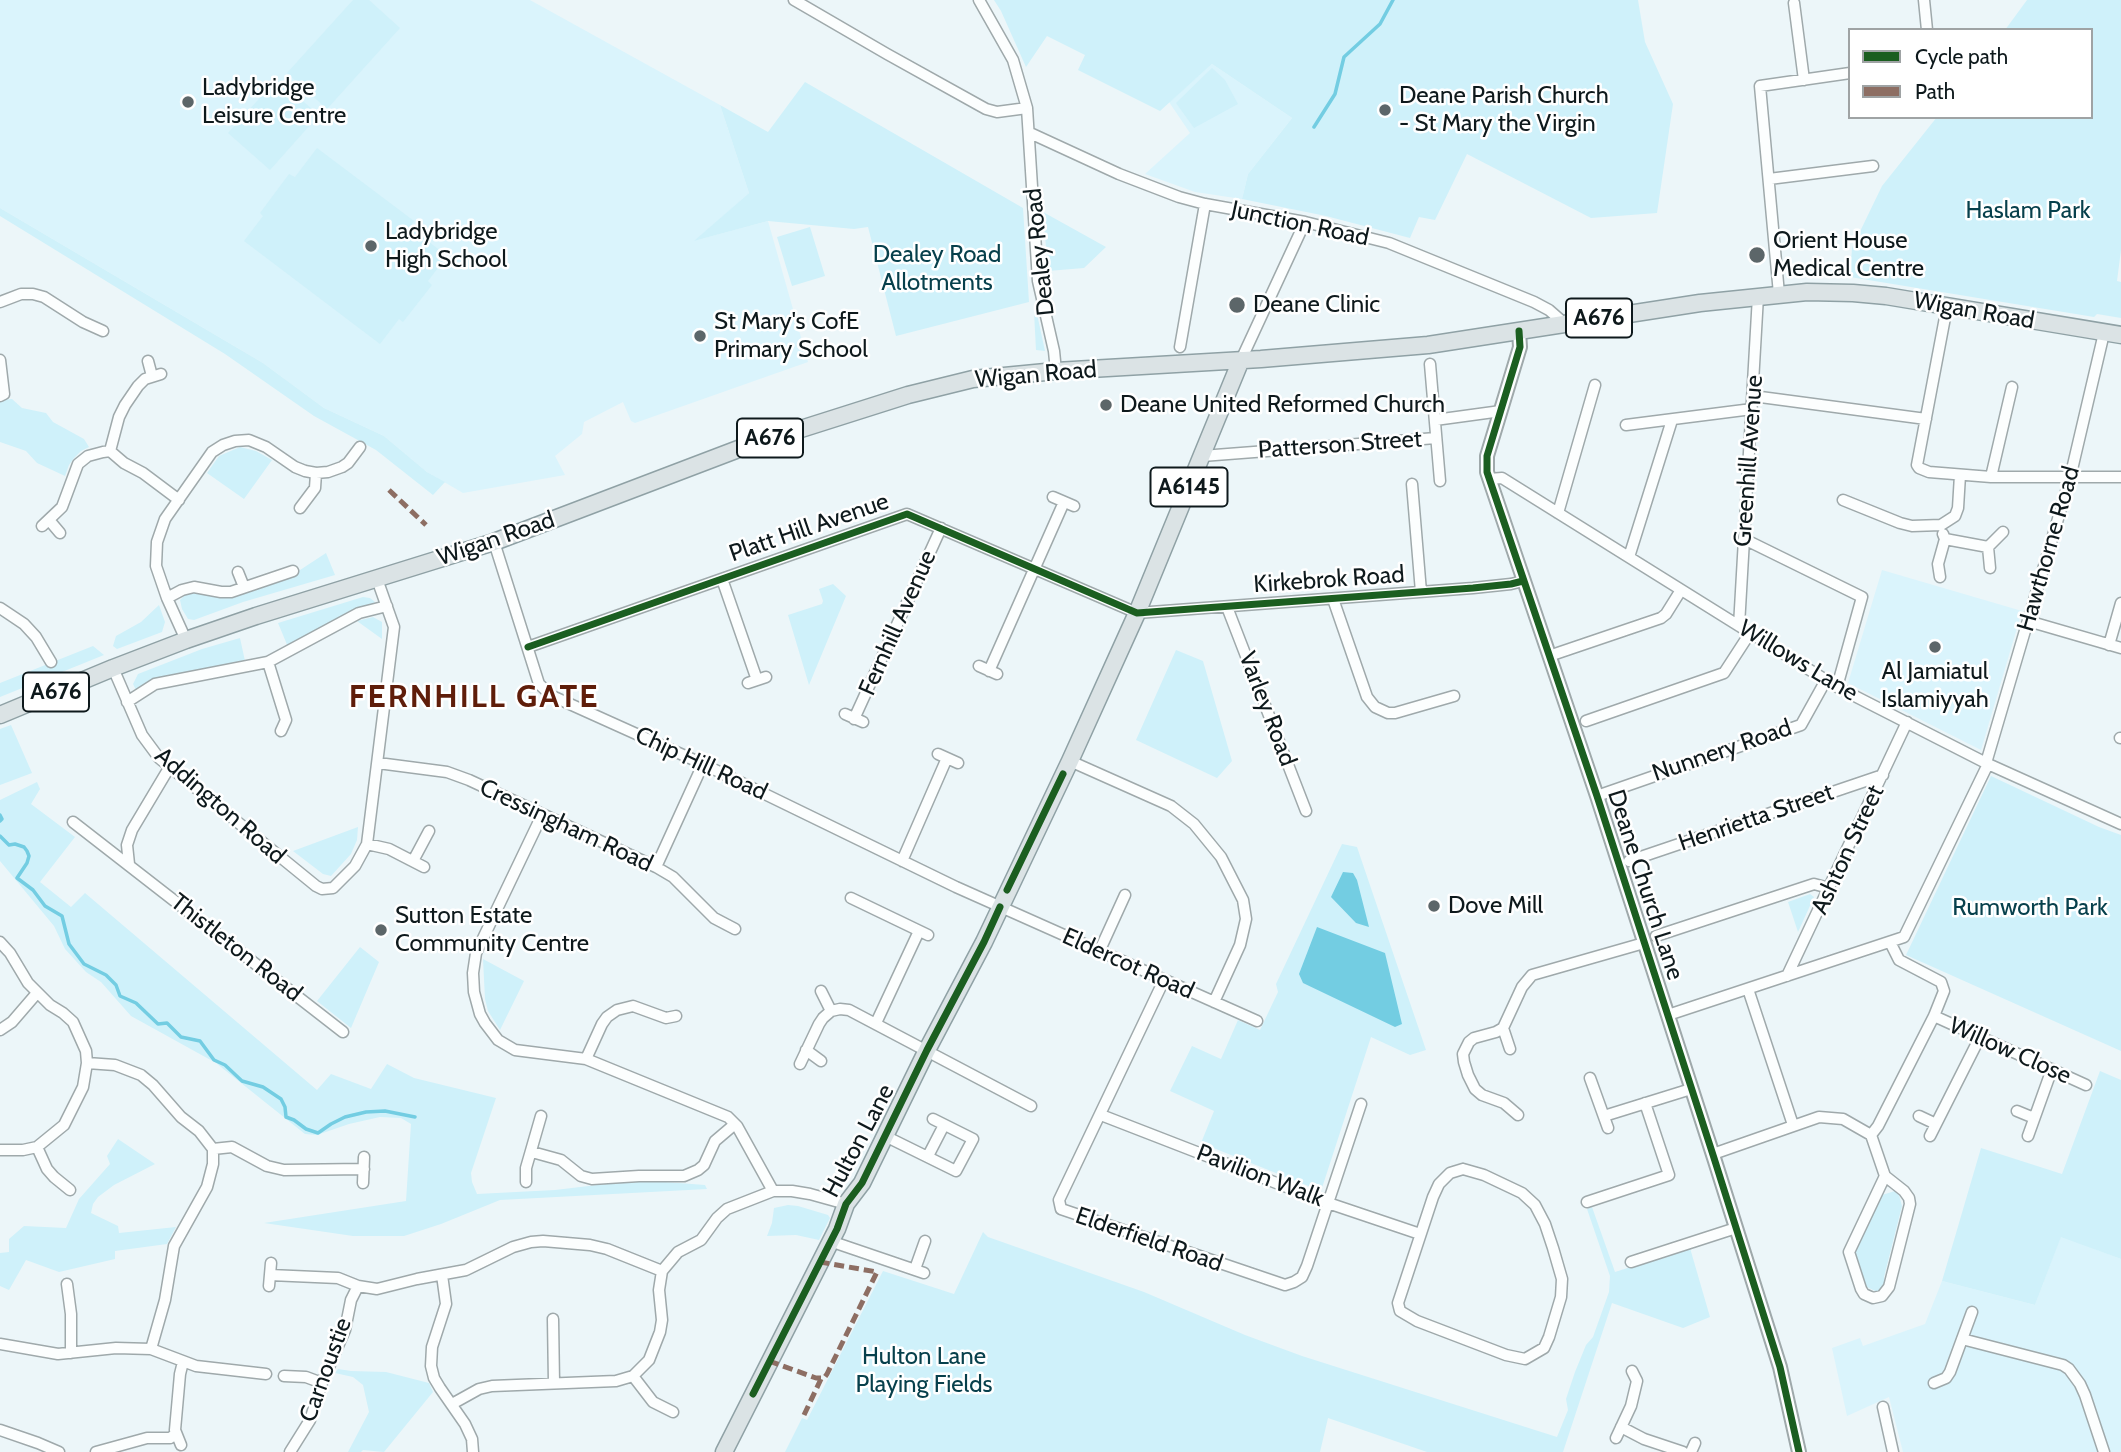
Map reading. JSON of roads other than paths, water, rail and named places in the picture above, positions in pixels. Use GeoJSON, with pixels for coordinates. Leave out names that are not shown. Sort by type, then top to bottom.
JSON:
{"type":"FeatureCollection","features":[{"type":"Feature","properties":{"kind":"main road","name":"Wigan Road"},"geometry":{"type":"LineString","coordinates":[[0,715],[186,640],[494,542],[741,448],[908,395],[973,379],[1428,345],[1779,294],[1853,293],[1886,296],[2113,334]]}},
{"type":"Feature","properties":{"kind":"main road","name":"Hulton Lane"},"geometry":{"type":"LineString","coordinates":[[724,1452],[846,1204],[862,1183],[984,942],[1070,761],[1137,613],[1241,360]]}},
{"type":"Feature","properties":{"kind":"street"},"geometry":{"type":"LineString","coordinates":[[794,0],[986,109],[997,112],[1027,108]]}},
{"type":"Feature","properties":{"kind":"street","name":"Dealey Road"},"geometry":{"type":"LineString","coordinates":[[979,0],[1013,60],[1027,108],[1038,281],[1056,371]]}},
{"type":"Feature","properties":{"kind":"street"},"geometry":{"type":"LineString","coordinates":[[1924,0],[1927,28]]}},
{"type":"Feature","properties":{"kind":"street"},"geometry":{"type":"LineString","coordinates":[[1794,3],[1804,80]]}},
{"type":"Feature","properties":{"kind":"street"},"geometry":{"type":"LineString","coordinates":[[1779,294],[1760,86],[1848,73]]}},
{"type":"Feature","properties":{"kind":"street","name":"Junction Road"},"geometry":{"type":"LineString","coordinates":[[1030,133],[1162,192],[1206,204],[1306,222],[1389,243],[1534,302],[1555,314],[1565,324]]}},
{"type":"Feature","properties":{"kind":"street"},"geometry":{"type":"LineString","coordinates":[[1769,179],[1873,166]]}},
{"type":"Feature","properties":{"kind":"street"},"geometry":{"type":"LineString","coordinates":[[1180,347],[1181,314],[1206,204]]}},
{"type":"Feature","properties":{"kind":"street"},"geometry":{"type":"LineString","coordinates":[[1241,360],[1306,222]]}},
{"type":"Feature","properties":{"kind":"street"},"geometry":{"type":"LineString","coordinates":[[0,302],[21,294],[33,294],[55,303],[87,329],[103,331]]}},
{"type":"Feature","properties":{"kind":"street","name":"Greenhill Avenue"},"geometry":{"type":"LineString","coordinates":[[1739,626],[1758,296]]}},
{"type":"Feature","properties":{"kind":"street"},"geometry":{"type":"LineString","coordinates":[[1947,307],[1917,465],[1924,471],[1991,477],[2121,477]]}},
{"type":"Feature","properties":{"kind":"street","name":"Deane Church Lane"},"geometry":{"type":"LineString","coordinates":[[1519,331],[1520,347],[1487,456],[1486,468],[1597,796],[1650,940],[1668,1016],[1780,1367],[1799,1452]]}},
{"type":"Feature","properties":{"kind":"street","name":"Hawthorne Road"},"geometry":{"type":"LineString","coordinates":[[1668,1016],[1904,937],[1987,763],[2113,334]]}},
{"type":"Feature","properties":{"kind":"street"},"geometry":{"type":"LineString","coordinates":[[0,360],[4,394],[0,396]]}},
{"type":"Feature","properties":{"kind":"street"},"geometry":{"type":"LineString","coordinates":[[110,451],[125,405],[138,386],[157,375],[148,361]]}},
{"type":"Feature","properties":{"kind":"street"},"geometry":{"type":"LineString","coordinates":[[1430,364],[1440,481]]}},
{"type":"Feature","properties":{"kind":"street"},"geometry":{"type":"LineString","coordinates":[[1558,513],[1595,385]]}},
{"type":"Feature","properties":{"kind":"street"},"geometry":{"type":"LineString","coordinates":[[1991,477],[2012,387]]}},
{"type":"Feature","properties":{"kind":"street"},"geometry":{"type":"LineString","coordinates":[[1753,396],[1926,419]]}},
{"type":"Feature","properties":{"kind":"street"},"geometry":{"type":"LineString","coordinates":[[1626,425],[1752,410]]}},
{"type":"Feature","properties":{"kind":"street"},"geometry":{"type":"LineString","coordinates":[[1435,420],[1501,411]]}},
{"type":"Feature","properties":{"kind":"street"},"geometry":{"type":"LineString","coordinates":[[1629,557],[1671,420]]}},
{"type":"Feature","properties":{"kind":"street","name":"Patterson Street"},"geometry":{"type":"LineString","coordinates":[[1202,456],[1436,438]]}},
{"type":"Feature","properties":{"kind":"street"},"geometry":{"type":"LineString","coordinates":[[186,640],[167,598],[155,555],[160,529],[165,519],[212,452],[235,440],[249,440],[295,467],[316,473],[351,466],[360,447]]}},
{"type":"Feature","properties":{"kind":"street"},"geometry":{"type":"LineString","coordinates":[[110,451],[124,464],[143,473],[178,500]]}},
{"type":"Feature","properties":{"kind":"street"},"geometry":{"type":"LineString","coordinates":[[61,533],[46,523],[58,513],[65,502],[78,464],[88,456],[110,451]]}},
{"type":"Feature","properties":{"kind":"street"},"geometry":{"type":"LineString","coordinates":[[300,509],[315,498],[316,473]]}},
{"type":"Feature","properties":{"kind":"street"},"geometry":{"type":"LineString","coordinates":[[1843,500],[1854,510],[1912,526],[1941,525],[1955,516],[1958,509],[1960,475]]}},
{"type":"Feature","properties":{"kind":"street","name":"Willows Lane"},"geometry":{"type":"LineString","coordinates":[[1489,479],[1502,478],[1837,687],[1987,763],[2121,824]]}},
{"type":"Feature","properties":{"kind":"street"},"geometry":{"type":"LineString","coordinates":[[1412,484],[1421,592]]}},
{"type":"Feature","properties":{"kind":"street"},"geometry":{"type":"LineString","coordinates":[[988,670],[1033,569],[1069,504],[1054,497]]}},
{"type":"Feature","properties":{"kind":"street","name":"Platt Hill Avenue"},"geometry":{"type":"LineString","coordinates":[[527,647],[902,515],[913,515],[1137,613]]}},
{"type":"Feature","properties":{"kind":"street"},"geometry":{"type":"LineString","coordinates":[[1940,577],[1938,564],[1945,539],[1941,525]]}},
{"type":"Feature","properties":{"kind":"street","name":"Fernhill Avenue"},"geometry":{"type":"LineString","coordinates":[[854,718],[941,528]]}},
{"type":"Feature","properties":{"kind":"street"},"geometry":{"type":"LineString","coordinates":[[1988,547],[2003,532]]}},
{"type":"Feature","properties":{"kind":"street"},"geometry":{"type":"LineString","coordinates":[[1744,539],[1862,597],[1837,687]]}},
{"type":"Feature","properties":{"kind":"street"},"geometry":{"type":"LineString","coordinates":[[1945,539],[1988,547]]}},
{"type":"Feature","properties":{"kind":"street","name":"Chip Hill Road"},"geometry":{"type":"LineString","coordinates":[[494,542],[540,684],[552,696],[704,764],[1000,906]]}},
{"type":"Feature","properties":{"kind":"street"},"geometry":{"type":"LineString","coordinates":[[1988,547],[1990,568]]}},
{"type":"Feature","properties":{"kind":"street"},"geometry":{"type":"LineString","coordinates":[[167,598],[194,587],[226,593],[293,570]]}},
{"type":"Feature","properties":{"kind":"street"},"geometry":{"type":"LineString","coordinates":[[238,572],[244,587]]}},
{"type":"Feature","properties":{"kind":"street"},"geometry":{"type":"LineString","coordinates":[[377,579],[394,627],[367,844],[384,847],[424,867]]}},
{"type":"Feature","properties":{"kind":"street"},"geometry":{"type":"LineString","coordinates":[[722,579],[757,680]]}},
{"type":"Feature","properties":{"kind":"street","name":"Kirkebrok Road"},"geometry":{"type":"LineString","coordinates":[[1137,613],[1421,592],[1524,581]]}},
{"type":"Feature","properties":{"kind":"street"},"geometry":{"type":"LineString","coordinates":[[1549,656],[1661,618],[1681,590]]}},
{"type":"Feature","properties":{"kind":"street"},"geometry":{"type":"LineString","coordinates":[[1334,599],[1367,697],[1375,707],[1395,713],[1454,696]]}},
{"type":"Feature","properties":{"kind":"street"},"geometry":{"type":"LineString","coordinates":[[2109,645],[2121,603]]}},
{"type":"Feature","properties":{"kind":"street"},"geometry":{"type":"LineString","coordinates":[[127,702],[155,684],[268,662],[359,613],[387,606]]}},
{"type":"Feature","properties":{"kind":"street","name":"Varley Road"},"geometry":{"type":"LineString","coordinates":[[1227,607],[1306,811]]}},
{"type":"Feature","properties":{"kind":"street"},"geometry":{"type":"LineString","coordinates":[[0,608],[24,624],[36,637],[51,662]]}},
{"type":"Feature","properties":{"kind":"street"},"geometry":{"type":"LineString","coordinates":[[2028,621],[2121,648]]}},
{"type":"Feature","properties":{"kind":"street"},"geometry":{"type":"LineString","coordinates":[[1586,721],[1724,673],[1750,633]]}},
{"type":"Feature","properties":{"kind":"street"},"geometry":{"type":"LineString","coordinates":[[268,662],[286,720],[281,731]]}},
{"type":"Feature","properties":{"kind":"street","name":"Addington Road"},"geometry":{"type":"LineString","coordinates":[[113,668],[147,743],[169,768],[316,886],[327,889],[338,885],[355,866],[367,844]]}},
{"type":"Feature","properties":{"kind":"street","name":"Nunnery Road"},"geometry":{"type":"LineString","coordinates":[[1597,796],[1801,725],[1826,680]]}},
{"type":"Feature","properties":{"kind":"street","name":"Ashton Street"},"geometry":{"type":"LineString","coordinates":[[1787,976],[1907,723]]}},
{"type":"Feature","properties":{"kind":"street"},"geometry":{"type":"LineString","coordinates":[[902,861],[942,756],[958,763]]}},
{"type":"Feature","properties":{"kind":"street"},"geometry":{"type":"LineString","coordinates":[[1070,761],[1184,814],[1203,833],[1224,863],[1243,900],[1246,919],[1240,945],[1214,1002]]}},
{"type":"Feature","properties":{"kind":"street","name":"Cressingham Road"},"geometry":{"type":"LineString","coordinates":[[378,764],[459,776],[656,867],[673,877],[714,918],[735,929]]}},
{"type":"Feature","properties":{"kind":"street"},"geometry":{"type":"LineString","coordinates":[[656,867],[704,764]]}},
{"type":"Feature","properties":{"kind":"street"},"geometry":{"type":"LineString","coordinates":[[129,864],[127,845],[132,830],[169,768]]}},
{"type":"Feature","properties":{"kind":"street","name":"Henrietta Street"},"geometry":{"type":"LineString","coordinates":[[1629,861],[1883,775]]}},
{"type":"Feature","properties":{"kind":"street"},"geometry":{"type":"LineString","coordinates":[[542,815],[476,953],[474,992],[485,1023],[498,1040],[508,1047],[523,1052],[586,1059],[722,1114],[735,1124],[773,1191]]}},
{"type":"Feature","properties":{"kind":"street","name":"Thistleton Road"},"geometry":{"type":"LineString","coordinates":[[73,822],[343,1032]]}},
{"type":"Feature","properties":{"kind":"street"},"geometry":{"type":"LineString","coordinates":[[413,862],[429,831]]}},
{"type":"Feature","properties":{"kind":"street"},"geometry":{"type":"LineString","coordinates":[[1518,1115],[1504,1103],[1481,1099],[1468,1075],[1463,1054],[1465,1047],[1474,1038],[1503,1028],[1522,987],[1532,975],[1598,957],[1815,884],[1829,888]]}},
{"type":"Feature","properties":{"kind":"street"},"geometry":{"type":"LineString","coordinates":[[1099,952],[1125,895]]}},
{"type":"Feature","properties":{"kind":"street"},"geometry":{"type":"LineString","coordinates":[[851,898],[924,933],[876,1023]]}},
{"type":"Feature","properties":{"kind":"street","name":"Eldercot Road"},"geometry":{"type":"LineString","coordinates":[[1000,906],[1257,1021]]}},
{"type":"Feature","properties":{"kind":"street"},"geometry":{"type":"LineString","coordinates":[[0,942],[37,993],[73,1022],[86,1051],[87,1063],[83,1087],[64,1125],[37,1147],[0,1150]]}},
{"type":"Feature","properties":{"kind":"street"},"geometry":{"type":"LineString","coordinates":[[1871,1135],[1934,1016],[1944,991],[1941,982],[1899,960],[1890,942]]}},
{"type":"Feature","properties":{"kind":"street","name":"Elderfield Road"},"geometry":{"type":"LineString","coordinates":[[1164,981],[1059,1200],[1061,1209],[1285,1285],[1294,1282],[1302,1277],[1361,1104]]}},
{"type":"Feature","properties":{"kind":"street"},"geometry":{"type":"LineString","coordinates":[[1748,989],[1793,1125]]}},
{"type":"Feature","properties":{"kind":"street"},"geometry":{"type":"LineString","coordinates":[[821,991],[831,1011]]}},
{"type":"Feature","properties":{"kind":"street"},"geometry":{"type":"LineString","coordinates":[[0,1030],[12,1022],[37,993]]}},
{"type":"Feature","properties":{"kind":"street"},"geometry":{"type":"LineString","coordinates":[[586,1059],[602,1024],[617,1010],[633,1006],[666,1018],[676,1016]]}},
{"type":"Feature","properties":{"kind":"street"},"geometry":{"type":"LineString","coordinates":[[800,1064],[819,1024],[831,1011],[849,1010],[1031,1106]]}},
{"type":"Feature","properties":{"kind":"street","name":"Willow Close"},"geometry":{"type":"LineString","coordinates":[[1934,1016],[2087,1085]]}},
{"type":"Feature","properties":{"kind":"street"},"geometry":{"type":"LineString","coordinates":[[1503,1028],[1510,1049]]}},
{"type":"Feature","properties":{"kind":"street"},"geometry":{"type":"LineString","coordinates":[[1930,1136],[1980,1037]]}},
{"type":"Feature","properties":{"kind":"street"},"geometry":{"type":"LineString","coordinates":[[806,1050],[821,1061]]}},
{"type":"Feature","properties":{"kind":"street"},"geometry":{"type":"LineString","coordinates":[[87,1063],[115,1065],[141,1075],[181,1117],[199,1130],[213,1149],[213,1164],[206,1187],[174,1246],[165,1300],[151,1349]]}},
{"type":"Feature","properties":{"kind":"street"},"geometry":{"type":"LineString","coordinates":[[2028,1136],[2052,1069]]}},
{"type":"Feature","properties":{"kind":"street"},"geometry":{"type":"LineString","coordinates":[[1590,1078],[1608,1128]]}},
{"type":"Feature","properties":{"kind":"street"},"geometry":{"type":"LineString","coordinates":[[1604,1116],[1691,1089]]}},
{"type":"Feature","properties":{"kind":"street"},"geometry":{"type":"LineString","coordinates":[[1587,1202],[1599,1193],[1669,1175],[1646,1103]]}},
{"type":"Feature","properties":{"kind":"street"},"geometry":{"type":"LineString","coordinates":[[2017,1111],[2034,1118]]}},
{"type":"Feature","properties":{"kind":"street","name":"Pavilion Walk"},"geometry":{"type":"LineString","coordinates":[[1101,1115],[1328,1203],[1420,1234]]}},
{"type":"Feature","properties":{"kind":"street"},"geometry":{"type":"LineString","coordinates":[[526,1182],[526,1168],[541,1116]]}},
{"type":"Feature","properties":{"kind":"street"},"geometry":{"type":"LineString","coordinates":[[1919,1116],[1936,1124]]}},
{"type":"Feature","properties":{"kind":"street"},"geometry":{"type":"LineString","coordinates":[[1713,1154],[1812,1118],[1831,1117],[1854,1124],[1871,1135],[1885,1176],[1904,1191],[1910,1204],[1889,1287],[1882,1296],[1873,1298],[1864,1294],[1861,1289],[1849,1252],[1885,1176]]}},
{"type":"Feature","properties":{"kind":"street"},"geometry":{"type":"LineString","coordinates":[[885,1136],[956,1171],[972,1139],[933,1119]]}},
{"type":"Feature","properties":{"kind":"street"},"geometry":{"type":"LineString","coordinates":[[532,1152],[561,1160],[592,1180],[684,1176],[704,1165],[715,1141],[735,1124]]}},
{"type":"Feature","properties":{"kind":"street"},"geometry":{"type":"LineString","coordinates":[[928,1156],[944,1125]]}},
{"type":"Feature","properties":{"kind":"street"},"geometry":{"type":"LineString","coordinates":[[37,1147],[50,1180],[70,1190]]}},
{"type":"Feature","properties":{"kind":"street"},"geometry":{"type":"LineString","coordinates":[[213,1149],[232,1147],[267,1166],[284,1170],[363,1170]]}},
{"type":"Feature","properties":{"kind":"street"},"geometry":{"type":"LineString","coordinates":[[363,1183],[364,1157]]}},
{"type":"Feature","properties":{"kind":"street"},"geometry":{"type":"LineString","coordinates":[[1463,1168],[1522,1193],[1535,1205],[1545,1224],[1562,1279],[1561,1297],[1544,1348],[1525,1359],[1506,1356],[1417,1321],[1400,1311],[1398,1303],[1420,1234],[1439,1184],[1450,1173],[1463,1168]]}},
{"type":"Feature","properties":{"kind":"street"},"geometry":{"type":"LineString","coordinates":[[452,1404],[479,1389],[492,1386],[616,1381],[633,1376],[649,1360],[660,1332],[662,1320],[659,1290],[662,1271],[678,1252],[701,1240],[727,1209],[773,1191],[810,1194],[846,1204]]}},
{"type":"Feature","properties":{"kind":"street"},"geometry":{"type":"LineString","coordinates":[[1631,1262],[1736,1228]]}},
{"type":"Feature","properties":{"kind":"street"},"geometry":{"type":"LineString","coordinates":[[270,1275],[338,1278],[358,1286],[377,1289],[466,1270],[522,1244],[543,1241],[607,1249],[662,1271]]}},
{"type":"Feature","properties":{"kind":"street"},"geometry":{"type":"LineString","coordinates":[[830,1241],[920,1271],[925,1241]]}},
{"type":"Feature","properties":{"kind":"street"},"geometry":{"type":"LineString","coordinates":[[269,1286],[271,1263]]}},
{"type":"Feature","properties":{"kind":"street"},"geometry":{"type":"LineString","coordinates":[[442,1275],[446,1304],[432,1347],[431,1366],[434,1378],[469,1432],[473,1452]]}},
{"type":"Feature","properties":{"kind":"street"},"geometry":{"type":"LineString","coordinates":[[67,1284],[64,1302],[71,1353]]}},
{"type":"Feature","properties":{"kind":"street","name":"Carnoustie"},"geometry":{"type":"LineString","coordinates":[[286,1450],[310,1420],[322,1383],[341,1341],[351,1300],[358,1286]]}},
{"type":"Feature","properties":{"kind":"street"},"geometry":{"type":"LineString","coordinates":[[1934,1383],[1946,1378],[1950,1373],[1972,1312]]}},
{"type":"Feature","properties":{"kind":"street"},"geometry":{"type":"LineString","coordinates":[[553,1319],[548,1336],[554,1383]]}},
{"type":"Feature","properties":{"kind":"street"},"geometry":{"type":"LineString","coordinates":[[1962,1339],[2063,1365],[2080,1384],[2104,1452]]}},
{"type":"Feature","properties":{"kind":"street"},"geometry":{"type":"LineString","coordinates":[[0,1344],[57,1354],[117,1348],[151,1349],[234,1377],[266,1374]]}},
{"type":"Feature","properties":{"kind":"street"},"geometry":{"type":"LineString","coordinates":[[96,1452],[148,1438],[179,1440],[180,1374],[183,1362]]}},
{"type":"Feature","properties":{"kind":"street"},"geometry":{"type":"LineString","coordinates":[[284,1376],[306,1377],[322,1383]]}},
{"type":"Feature","properties":{"kind":"street"},"geometry":{"type":"LineString","coordinates":[[633,1376],[648,1397],[660,1400],[673,1412]]}},
{"type":"Feature","properties":{"kind":"street"},"geometry":{"type":"LineString","coordinates":[[1616,1438],[1639,1377]]}},
{"type":"Feature","properties":{"kind":"street"},"geometry":{"type":"LineString","coordinates":[[1883,1408],[1893,1452]]}},
{"type":"Feature","properties":{"kind":"street"},"geometry":{"type":"LineString","coordinates":[[1621,1427],[1644,1439],[1683,1452]]}},
{"type":"Feature","properties":{"kind":"street"},"geometry":{"type":"LineString","coordinates":[[0,1430],[59,1452]]}},
{"type":"Feature","properties":{"kind":"water"},"geometry":{"type":"Polygon","coordinates":[[[1343,872],[1353,873],[1357,880],[1369,927],[1356,923],[1331,897],[1343,872]]]}},
{"type":"Feature","properties":{"kind":"water"},"geometry":{"type":"Polygon","coordinates":[[[1317,927],[1385,953],[1402,1024],[1395,1027],[1303,983],[1299,974],[1317,927]]]}},
{"type":"Feature","properties":{"kind":"waterway"},"geometry":{"type":"LineString","coordinates":[[1314,127],[1335,94],[1344,57],[1380,24],[1393,0]]}},
{"type":"Feature","properties":{"kind":"waterway"},"geometry":{"type":"LineString","coordinates":[[0,815],[0,821]]}},
{"type":"Feature","properties":{"kind":"waterway"},"geometry":{"type":"LineString","coordinates":[[0,836],[9,845],[15,844],[27,851],[27,863],[17,878],[33,890],[45,906],[62,916],[69,944],[84,964],[106,975],[116,985],[120,996],[136,1003],[158,1024],[167,1023],[181,1037],[200,1041],[214,1060],[225,1065],[242,1081],[263,1087],[281,1099],[286,1117],[318,1133],[345,1117],[366,1112],[385,1111],[415,1117]]}},
{"type":"Feature","properties":{"kind":"place","name":"Ladybridge Leisure Centre"},"geometry":{"type":"Point","coordinates":[188,102]}},
{"type":"Feature","properties":{"kind":"place","name":"Deane Parish Church - St Mary the Virgin"},"geometry":{"type":"Point","coordinates":[1385,110]}},
{"type":"Feature","properties":{"kind":"place","name":"Ladybridge High School"},"geometry":{"type":"Point","coordinates":[371,246]}},
{"type":"Feature","properties":{"kind":"place","name":"Orient House Medical Centre"},"geometry":{"type":"Point","coordinates":[1757,255]}},
{"type":"Feature","properties":{"kind":"place","name":"Deane Clinic"},"geometry":{"type":"Point","coordinates":[1237,305]}},
{"type":"Feature","properties":{"kind":"place","name":"St Mary's CofE Primary School"},"geometry":{"type":"Point","coordinates":[700,336]}},
{"type":"Feature","properties":{"kind":"place","name":"Deane United Reformed Church"},"geometry":{"type":"Point","coordinates":[1106,405]}},
{"type":"Feature","properties":{"kind":"place","name":"Al Jamiatul Islamiyyah"},"geometry":{"type":"Point","coordinates":[1935,647]}},
{"type":"Feature","properties":{"kind":"place","name":"Dove Mill"},"geometry":{"type":"Point","coordinates":[1434,906]}},
{"type":"Feature","properties":{"kind":"place","name":"Sutton Estate Community Centre"},"geometry":{"type":"Point","coordinates":[381,930]}},
{"type":"Feature","properties":{"kind":"district","name":"FERNHILL GATE"},"geometry":{"type":"Point","coordinates":[474,698]}},
{"type":"Feature","properties":{"kind":"park label","name":"Haslam Park"},"geometry":{"type":"Point","coordinates":[2028,211]}},
{"type":"Feature","properties":{"kind":"park label","name":"Dealey Road Allotments"},"geometry":{"type":"Point","coordinates":[937,269]}},
{"type":"Feature","properties":{"kind":"park label","name":"Rumworth Park"},"geometry":{"type":"Point","coordinates":[2030,908]}},
{"type":"Feature","properties":{"kind":"park label","name":"Hulton Lane Playing Fields"},"geometry":{"type":"Point","coordinates":[924,1371]}}]}
